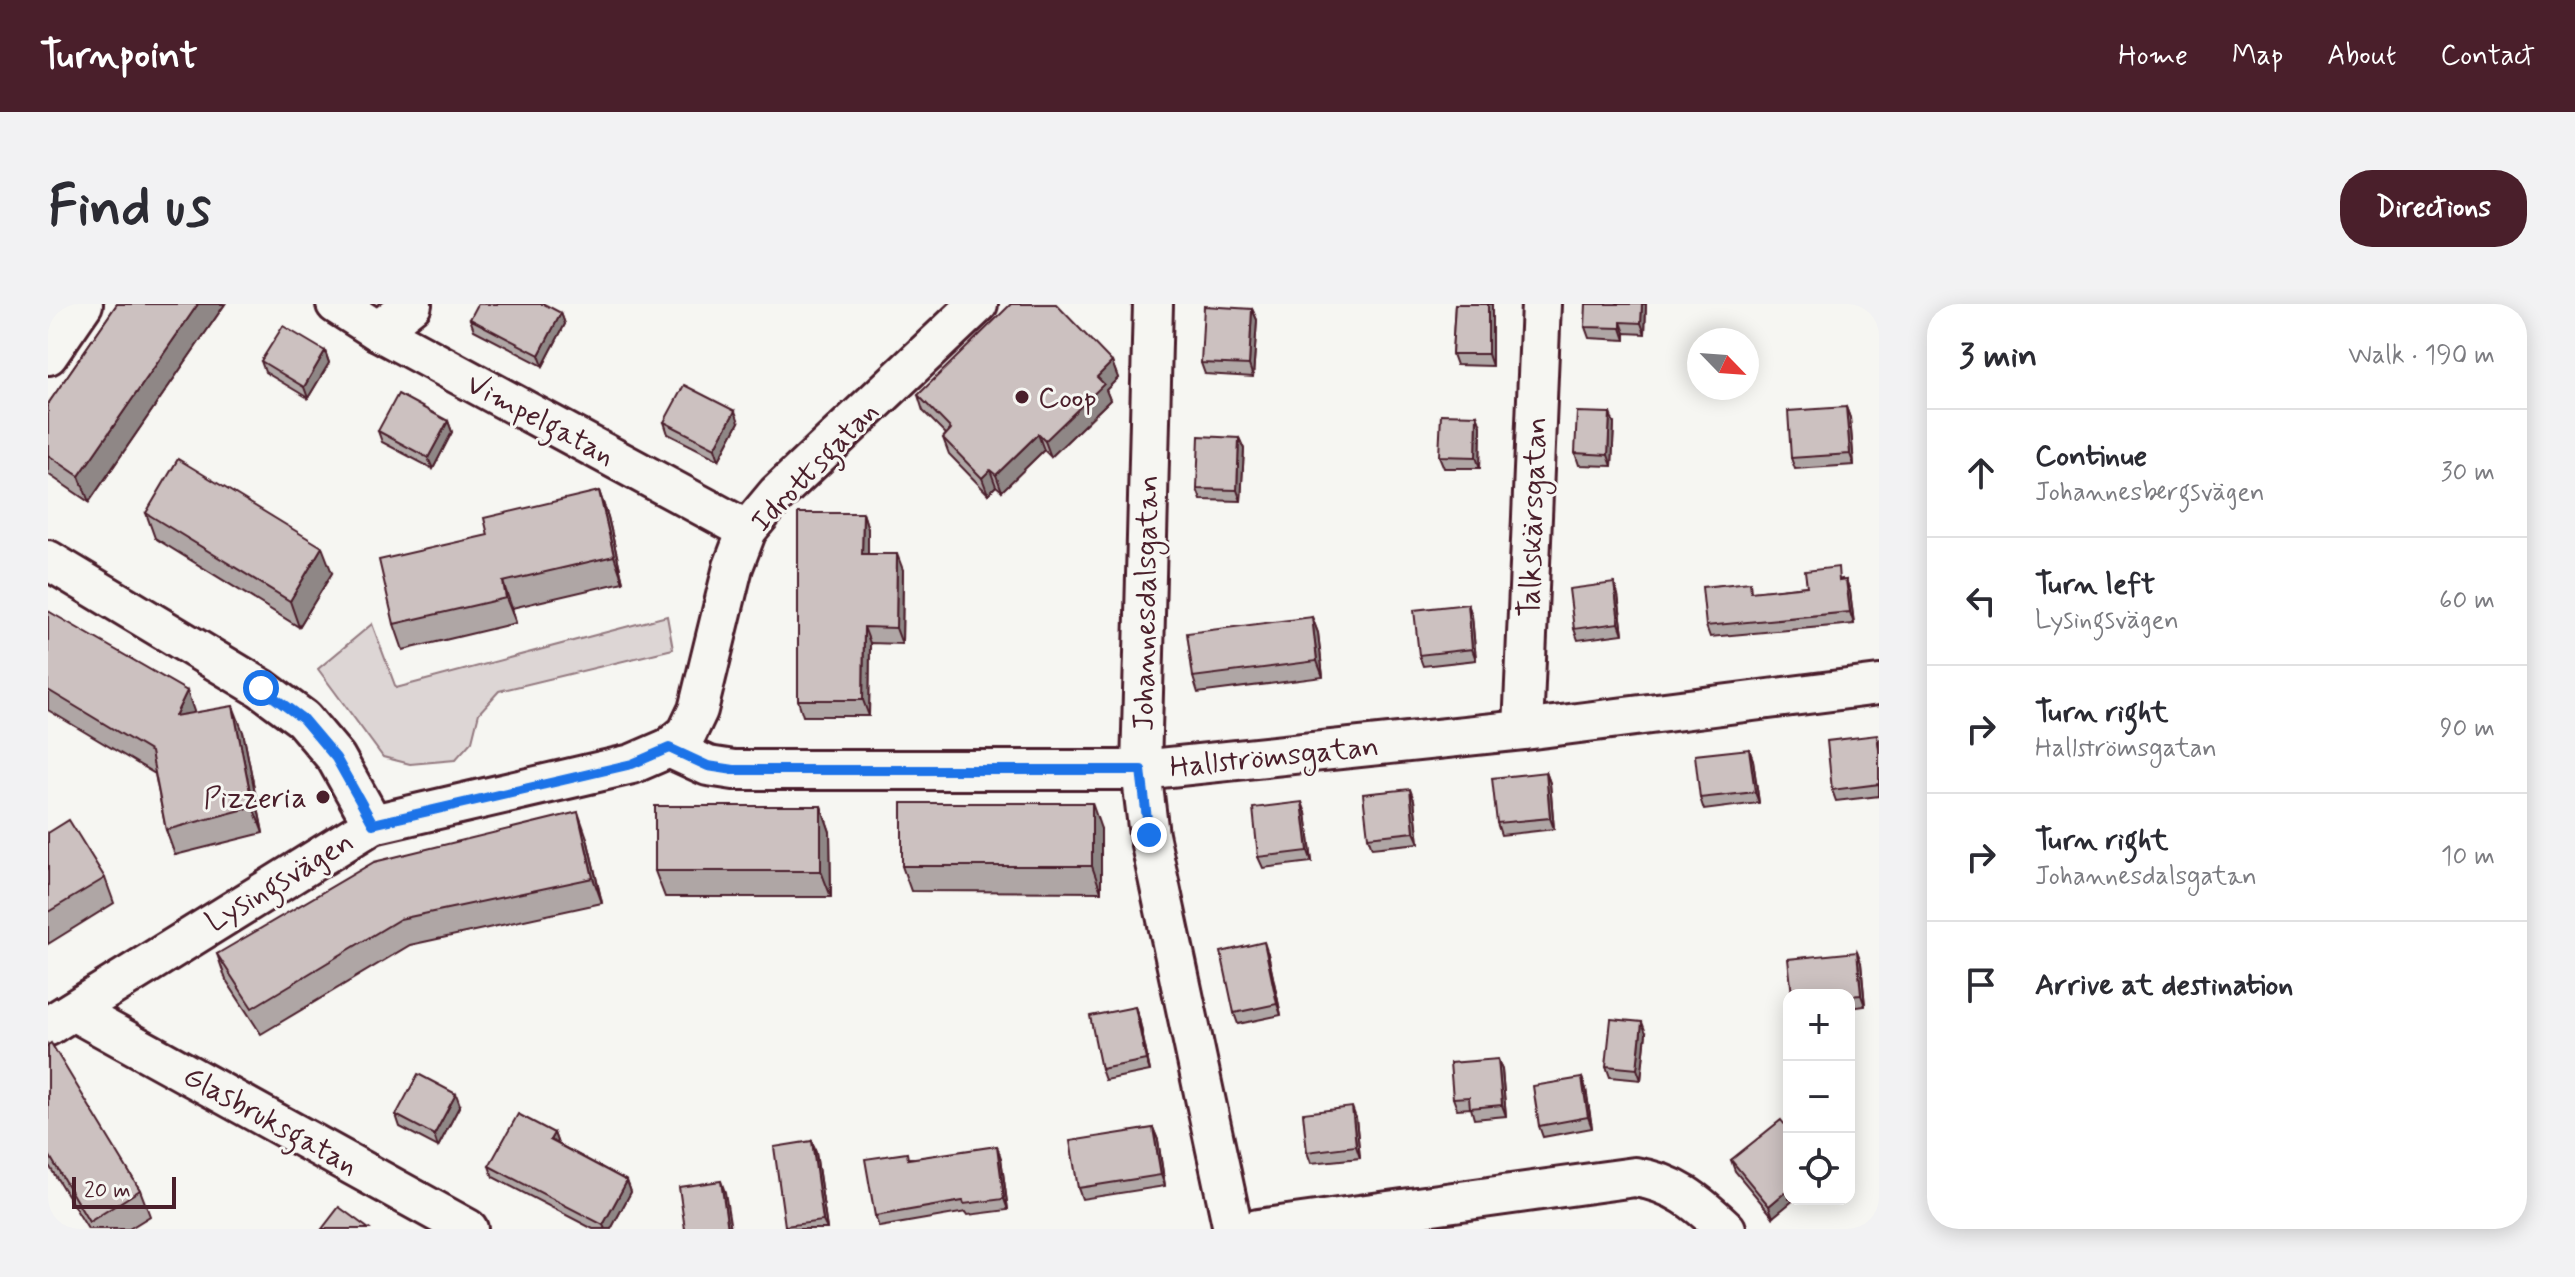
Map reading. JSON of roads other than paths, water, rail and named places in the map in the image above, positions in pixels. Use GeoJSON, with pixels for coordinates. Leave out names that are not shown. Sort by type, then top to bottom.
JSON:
{"type":"FeatureCollection","features":[{"type":"Feature","properties":{"kind":"street"},"geometry":{"type":"LineString","coordinates":[[48,355],[83,304]]}},
{"type":"Feature","properties":{"kind":"street","name":"Vimpelgatan"},"geometry":{"type":"LineString","coordinates":[[336,304],[378,331],[747,530]]}},
{"type":"Feature","properties":{"kind":"street"},"geometry":{"type":"LineString","coordinates":[[378,331],[412,304]]}},
{"type":"Feature","properties":{"kind":"street","name":"Idrottsgatan"},"geometry":{"type":"LineString","coordinates":[[669,748],[687,733],[698,710],[720,614],[747,530],[777,494],[978,304]]}},
{"type":"Feature","properties":{"kind":"street","name":"Johannesdalsgatan"},"geometry":{"type":"LineString","coordinates":[[1153,304],[1141,770],[1149,835],[1233,1229]]}},
{"type":"Feature","properties":{"kind":"street","name":"Talkskärsgatan"},"geometry":{"type":"LineString","coordinates":[[1523,730],[1541,304]]}},
{"type":"Feature","properties":{"kind":"street"},"geometry":{"type":"LineString","coordinates":[[48,560],[261,688],[303,719],[336,758],[373,824]]}},
{"type":"Feature","properties":{"kind":"street","name":"Hallströmsgatan"},"geometry":{"type":"LineString","coordinates":[[669,748],[708,766],[734,770],[1141,770],[1523,730],[1879,685]]}},
{"type":"Feature","properties":{"kind":"street","name":"Lysingsvägen"},"geometry":{"type":"LineString","coordinates":[[61,1018],[373,824],[632,764],[669,748]]}},
{"type":"Feature","properties":{"kind":"street","name":"Glasbruksgatan"},"geometry":{"type":"LineString","coordinates":[[61,1018],[468,1229]]}},
{"type":"Feature","properties":{"kind":"street"},"geometry":{"type":"LineString","coordinates":[[1258,1229],[1635,1177],[1673,1187],[1693,1198],[1726,1229]]}},
{"type":"Feature","properties":{"kind":"place","name":"Coop"},"geometry":{"type":"Point","coordinates":[1022,397]}},
{"type":"Feature","properties":{"kind":"place","name":"Pizzeria"},"geometry":{"type":"Point","coordinates":[323,797]}}]}
